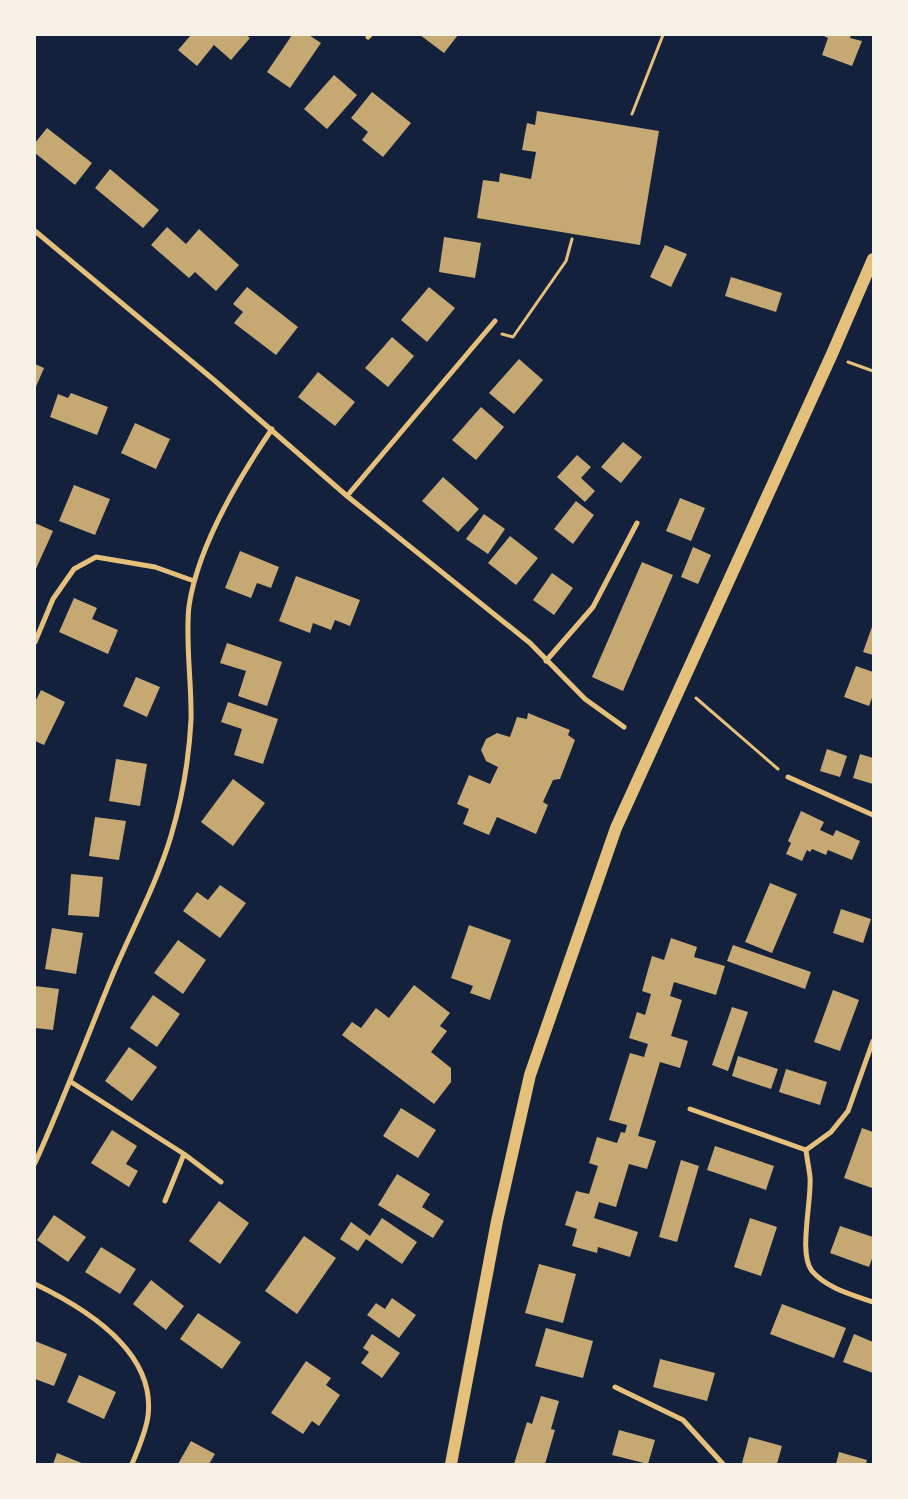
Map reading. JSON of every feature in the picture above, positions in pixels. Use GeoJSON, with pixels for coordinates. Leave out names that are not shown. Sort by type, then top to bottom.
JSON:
{"type":"FeatureCollection","features":[{"type":"Feature","properties":{"kind":"main road"},"geometry":{"type":"LineString","coordinates":[[451,1464],[497,1221],[530,1075],[595,884],[616,828],[832,354],[873,259]]}},
{"type":"Feature","properties":{"kind":"street"},"geometry":{"type":"LineString","coordinates":[[35,231],[272,430],[347,496],[530,643],[585,699],[624,727]]}},
{"type":"Feature","properties":{"kind":"street"},"geometry":{"type":"LineString","coordinates":[[347,496],[495,321]]}},
{"type":"Feature","properties":{"kind":"street"},"geometry":{"type":"LineString","coordinates":[[35,1163],[71,1082],[113,975],[171,837],[188,754],[191,720],[189,608],[194,581],[226,505],[247,466],[272,430]]}},
{"type":"Feature","properties":{"kind":"street"},"geometry":{"type":"LineString","coordinates":[[546,661],[593,607],[637,523]]}},
{"type":"Feature","properties":{"kind":"street"},"geometry":{"type":"LineString","coordinates":[[35,642],[53,599],[74,569],[96,558],[120,560],[155,567],[194,581]]}},
{"type":"Feature","properties":{"kind":"street"},"geometry":{"type":"LineString","coordinates":[[788,777],[873,815]]}},
{"type":"Feature","properties":{"kind":"street"},"geometry":{"type":"LineString","coordinates":[[806,1150],[831,1132],[848,1111],[873,1041]]}},
{"type":"Feature","properties":{"kind":"street"},"geometry":{"type":"LineString","coordinates":[[71,1082],[184,1154],[221,1182]]}},
{"type":"Feature","properties":{"kind":"street"},"geometry":{"type":"LineString","coordinates":[[690,1109],[806,1150]]}},
{"type":"Feature","properties":{"kind":"street"},"geometry":{"type":"LineString","coordinates":[[806,1150],[810,1177],[810,1204],[804,1248],[811,1271],[832,1286],[873,1302]]}},
{"type":"Feature","properties":{"kind":"street"},"geometry":{"type":"LineString","coordinates":[[165,1200],[184,1154]]}},
{"type":"Feature","properties":{"kind":"street"},"geometry":{"type":"LineString","coordinates":[[35,1284],[62,1297],[106,1329],[126,1347],[140,1368],[148,1395],[148,1417],[132,1464]]}},
{"type":"Feature","properties":{"kind":"street"},"geometry":{"type":"LineString","coordinates":[[615,1387],[682,1420],[723,1464]]}},
{"type":"Feature","properties":{"kind":"path"},"geometry":{"type":"LineString","coordinates":[[632,114],[663,35]]}},
{"type":"Feature","properties":{"kind":"path"},"geometry":{"type":"LineString","coordinates":[[512,337],[566,261],[572,239]]}},
{"type":"Feature","properties":{"kind":"path"},"geometry":{"type":"LineString","coordinates":[[843,368],[849,353]]}},
{"type":"Feature","properties":{"kind":"path"},"geometry":{"type":"LineString","coordinates":[[845,361],[873,371]]}},
{"type":"Feature","properties":{"kind":"path"},"geometry":{"type":"LineString","coordinates":[[692,694],[788,777]]}},
{"type":"Feature","properties":{"kind":"building"},"geometry":{"type":"Polygon","coordinates":[[[191,35],[246,35],[250,38],[231,60],[214,45],[197,66],[178,50],[191,35]]]}},
{"type":"Feature","properties":{"kind":"building"},"geometry":{"type":"Polygon","coordinates":[[[292,35],[309,35],[321,43],[290,88],[267,72],[292,35]]]}},
{"type":"Feature","properties":{"kind":"building"},"geometry":{"type":"Polygon","coordinates":[[[420,35],[458,35],[444,53],[420,35]]]}},
{"type":"Feature","properties":{"kind":"building"},"geometry":{"type":"Polygon","coordinates":[[[822,35],[851,35],[850,38],[862,41],[852,66],[822,55],[828,38],[822,35]]]}},
{"type":"Feature","properties":{"kind":"building"},"geometry":{"type":"Polygon","coordinates":[[[334,75],[357,95],[327,129],[304,109],[334,75]]]}},
{"type":"Feature","properties":{"kind":"building"},"geometry":{"type":"Polygon","coordinates":[[[372,92],[411,123],[383,157],[362,140],[368,132],[351,118],[372,92]]]}},
{"type":"Feature","properties":{"kind":"building"},"geometry":{"type":"Polygon","coordinates":[[[537,111],[659,131],[640,245],[477,218],[483,180],[499,182],[500,173],[531,179],[536,152],[522,150],[527,123],[535,125],[537,111]]]}},
{"type":"Feature","properties":{"kind":"building"},"geometry":{"type":"Polygon","coordinates":[[[47,128],[92,163],[75,185],[35,153],[35,143],[47,128]]]}},
{"type":"Feature","properties":{"kind":"building"},"geometry":{"type":"Polygon","coordinates":[[[110,169],[159,210],[143,228],[95,188],[110,169]]]}},
{"type":"Feature","properties":{"kind":"building"},"geometry":{"type":"Polygon","coordinates":[[[167,227],[186,244],[199,229],[239,265],[216,291],[195,272],[189,278],[151,245],[167,227]]]}},
{"type":"Feature","properties":{"kind":"building"},"geometry":{"type":"Polygon","coordinates":[[[444,237],[481,243],[475,278],[439,272],[444,237]]]}},
{"type":"Feature","properties":{"kind":"building"},"geometry":{"type":"Polygon","coordinates":[[[665,245],[687,254],[671,287],[650,277],[665,245]]]}},
{"type":"Feature","properties":{"kind":"building"},"geometry":{"type":"Polygon","coordinates":[[[731,277],[782,293],[776,312],[725,296],[731,277]]]}},
{"type":"Feature","properties":{"kind":"building"},"geometry":{"type":"Polygon","coordinates":[[[247,287],[298,327],[276,355],[234,323],[243,312],[233,304],[247,287]]]}},
{"type":"Feature","properties":{"kind":"building"},"geometry":{"type":"Polygon","coordinates":[[[429,287],[455,308],[427,342],[401,320],[429,287]]]}},
{"type":"Feature","properties":{"kind":"building"},"geometry":{"type":"Polygon","coordinates":[[[392,337],[414,356],[388,387],[365,368],[392,337]]]}},
{"type":"Feature","properties":{"kind":"building"},"geometry":{"type":"Polygon","coordinates":[[[519,359],[543,380],[514,414],[489,393],[519,359]]]}},
{"type":"Feature","properties":{"kind":"building"},"geometry":{"type":"Polygon","coordinates":[[[35,364],[44,368],[35,389],[35,364]]]}},
{"type":"Feature","properties":{"kind":"building"},"geometry":{"type":"Polygon","coordinates":[[[318,372],[355,402],[335,426],[298,397],[318,372]]]}},
{"type":"Feature","properties":{"kind":"building"},"geometry":{"type":"Polygon","coordinates":[[[71,393],[108,407],[97,435],[50,417],[58,394],[68,398],[71,393]]]}},
{"type":"Feature","properties":{"kind":"building"},"geometry":{"type":"Polygon","coordinates":[[[481,407],[504,427],[476,460],[452,440],[481,407]]]}},
{"type":"Feature","properties":{"kind":"building"},"geometry":{"type":"Polygon","coordinates":[[[135,423],[170,439],[156,469],[121,453],[135,423]]]}},
{"type":"Feature","properties":{"kind":"building"},"geometry":{"type":"Polygon","coordinates":[[[623,442],[642,457],[621,483],[601,467],[623,442]]]}},
{"type":"Feature","properties":{"kind":"building"},"geometry":{"type":"Polygon","coordinates":[[[577,455],[591,467],[581,478],[595,491],[585,502],[557,477],[577,455]]]}},
{"type":"Feature","properties":{"kind":"building"},"geometry":{"type":"Polygon","coordinates":[[[443,477],[479,509],[458,532],[422,501],[443,477]]]}},
{"type":"Feature","properties":{"kind":"building"},"geometry":{"type":"Polygon","coordinates":[[[74,485],[110,499],[95,535],[59,521],[74,485]]]}},
{"type":"Feature","properties":{"kind":"building"},"geometry":{"type":"Polygon","coordinates":[[[680,498],[705,508],[691,541],[666,531],[680,498]]]}},
{"type":"Feature","properties":{"kind":"building"},"geometry":{"type":"Polygon","coordinates":[[[576,501],[594,515],[573,544],[554,529],[576,501]]]}},
{"type":"Feature","properties":{"kind":"building"},"geometry":{"type":"Polygon","coordinates":[[[484,514],[505,529],[488,554],[466,539],[484,514]]]}},
{"type":"Feature","properties":{"kind":"building"},"geometry":{"type":"Polygon","coordinates":[[[35,523],[53,531],[35,571],[35,523]]]}},
{"type":"Feature","properties":{"kind":"building"},"geometry":{"type":"Polygon","coordinates":[[[510,536],[538,558],[516,585],[488,563],[510,536]]]}},
{"type":"Feature","properties":{"kind":"building"},"geometry":{"type":"Polygon","coordinates":[[[693,547],[711,555],[698,584],[681,577],[693,547]]]}},
{"type":"Feature","properties":{"kind":"building"},"geometry":{"type":"Polygon","coordinates":[[[240,551],[279,567],[271,588],[257,583],[251,598],[225,588],[240,551]]]}},
{"type":"Feature","properties":{"kind":"building"},"geometry":{"type":"Polygon","coordinates":[[[642,562],[673,575],[623,691],[592,677],[642,562]]]}},
{"type":"Feature","properties":{"kind":"building"},"geometry":{"type":"Polygon","coordinates":[[[552,573],[573,588],[554,615],[533,600],[552,573]]]}},
{"type":"Feature","properties":{"kind":"building"},"geometry":{"type":"Polygon","coordinates":[[[296,576],[360,600],[350,626],[335,620],[331,630],[313,623],[310,633],[279,621],[296,576]]]}},
{"type":"Feature","properties":{"kind":"building"},"geometry":{"type":"Polygon","coordinates":[[[74,598],[97,608],[92,619],[118,630],[108,654],[59,632],[74,598]]]}},
{"type":"Feature","properties":{"kind":"building"},"geometry":{"type":"Polygon","coordinates":[[[873,624],[873,655],[863,652],[873,624]]]}},
{"type":"Feature","properties":{"kind":"building"},"geometry":{"type":"Polygon","coordinates":[[[227,643],[282,662],[267,706],[238,696],[246,671],[220,663],[227,643]]]}},
{"type":"Feature","properties":{"kind":"building"},"geometry":{"type":"Polygon","coordinates":[[[856,666],[873,672],[873,695],[869,706],[844,697],[856,666]]]}},
{"type":"Feature","properties":{"kind":"building"},"geometry":{"type":"Polygon","coordinates":[[[136,677],[160,687],[147,717],[123,706],[136,677]]]}},
{"type":"Feature","properties":{"kind":"building"},"geometry":{"type":"Polygon","coordinates":[[[41,690],[65,702],[44,745],[35,741],[35,702],[41,690]]]}},
{"type":"Feature","properties":{"kind":"building"},"geometry":{"type":"Polygon","coordinates":[[[228,702],[278,719],[263,764],[234,755],[242,729],[221,722],[228,702]]]}},
{"type":"Feature","properties":{"kind":"building"},"geometry":{"type":"Polygon","coordinates":[[[528,713],[570,730],[568,735],[575,740],[560,779],[553,780],[543,802],[548,805],[536,834],[497,817],[489,835],[463,824],[469,809],[457,804],[469,775],[490,784],[498,767],[486,761],[481,750],[486,739],[497,733],[510,737],[517,717],[527,719],[528,713]]]}},
{"type":"Feature","properties":{"kind":"building"},"geometry":{"type":"Polygon","coordinates":[[[827,749],[847,756],[840,777],[820,771],[827,749]]]}},
{"type":"Feature","properties":{"kind":"building"},"geometry":{"type":"Polygon","coordinates":[[[860,754],[873,758],[873,784],[853,778],[860,754]]]}},
{"type":"Feature","properties":{"kind":"building"},"geometry":{"type":"Polygon","coordinates":[[[116,759],[147,764],[140,806],[109,801],[116,759]]]}},
{"type":"Feature","properties":{"kind":"building"},"geometry":{"type":"Polygon","coordinates":[[[233,779],[265,803],[233,846],[201,822],[233,779]]]}},
{"type":"Feature","properties":{"kind":"building"},"geometry":{"type":"Polygon","coordinates":[[[801,811],[824,822],[820,830],[833,836],[836,830],[860,841],[852,860],[828,850],[826,855],[812,849],[810,852],[807,850],[802,861],[786,854],[791,843],[788,841],[801,811]]]}},
{"type":"Feature","properties":{"kind":"building"},"geometry":{"type":"Polygon","coordinates":[[[95,817],[126,821],[119,860],[89,856],[95,817]]]}},
{"type":"Feature","properties":{"kind":"building"},"geometry":{"type":"Polygon","coordinates":[[[71,874],[103,877],[99,917],[68,915],[71,874]]]}},
{"type":"Feature","properties":{"kind":"building"},"geometry":{"type":"Polygon","coordinates":[[[770,883],[797,894],[772,953],[745,942],[770,883]]]}},
{"type":"Feature","properties":{"kind":"building"},"geometry":{"type":"Polygon","coordinates":[[[220,885],[246,903],[220,938],[183,911],[197,892],[208,900],[220,885]]]}},
{"type":"Feature","properties":{"kind":"building"},"geometry":{"type":"Polygon","coordinates":[[[841,909],[871,919],[863,943],[833,933],[841,909]]]}},
{"type":"Feature","properties":{"kind":"building"},"geometry":{"type":"Polygon","coordinates":[[[469,925],[511,940],[490,1000],[470,993],[473,986],[451,978],[469,925]]]}},
{"type":"Feature","properties":{"kind":"building"},"geometry":{"type":"Polygon","coordinates":[[[52,928],[83,933],[76,974],[45,969],[52,928]]]}},
{"type":"Feature","properties":{"kind":"building"},"geometry":{"type":"Polygon","coordinates":[[[671,938],[697,947],[694,957],[725,966],[716,995],[674,982],[670,996],[682,1000],[671,1036],[688,1041],[680,1068],[660,1062],[638,1136],[656,1141],[647,1169],[629,1164],[616,1207],[599,1202],[594,1218],[638,1232],[630,1257],[598,1247],[597,1253],[572,1246],[577,1229],[565,1225],[576,1191],[589,1194],[598,1166],[589,1163],[597,1137],[617,1143],[621,1132],[625,1133],[627,1125],[609,1120],[630,1053],[644,1057],[648,1044],[629,1038],[637,1012],[645,1015],[651,994],[642,991],[652,956],[664,960],[671,938]]]}},
{"type":"Feature","properties":{"kind":"building"},"geometry":{"type":"Polygon","coordinates":[[[178,940],[206,960],[183,994],[154,973],[178,940]]]}},
{"type":"Feature","properties":{"kind":"building"},"geometry":{"type":"Polygon","coordinates":[[[733,945],[811,972],[805,989],[727,961],[733,945]]]}},
{"type":"Feature","properties":{"kind":"building"},"geometry":{"type":"Polygon","coordinates":[[[414,985],[450,1013],[440,1026],[447,1031],[431,1052],[451,1068],[451,1082],[434,1104],[342,1035],[352,1022],[361,1028],[376,1008],[389,1018],[414,985]]]}},
{"type":"Feature","properties":{"kind":"building"},"geometry":{"type":"Polygon","coordinates":[[[35,986],[59,989],[53,1030],[35,1028],[35,986]]]}},
{"type":"Feature","properties":{"kind":"building"},"geometry":{"type":"Polygon","coordinates":[[[833,990],[859,1000],[840,1051],[814,1042],[833,990]]]}},
{"type":"Feature","properties":{"kind":"building"},"geometry":{"type":"Polygon","coordinates":[[[153,995],[180,1014],[157,1047],[130,1028],[153,995]]]}},
{"type":"Feature","properties":{"kind":"building"},"geometry":{"type":"Polygon","coordinates":[[[732,1007],[748,1012],[728,1071],[712,1065],[732,1007]]]}},
{"type":"Feature","properties":{"kind":"building"},"geometry":{"type":"Polygon","coordinates":[[[129,1047],[157,1067],[132,1101],[105,1081],[129,1047]]]}},
{"type":"Feature","properties":{"kind":"building"},"geometry":{"type":"Polygon","coordinates":[[[738,1056],[778,1069],[771,1089],[732,1076],[738,1056]]]}},
{"type":"Feature","properties":{"kind":"building"},"geometry":{"type":"Polygon","coordinates":[[[786,1069],[827,1082],[820,1105],[779,1092],[786,1069]]]}},
{"type":"Feature","properties":{"kind":"building"},"geometry":{"type":"Polygon","coordinates":[[[401,1108],[436,1130],[418,1158],[383,1136],[401,1108]]]}},
{"type":"Feature","properties":{"kind":"building"},"geometry":{"type":"Polygon","coordinates":[[[862,1128],[873,1132],[872,1188],[844,1178],[862,1128]]]}},
{"type":"Feature","properties":{"kind":"building"},"geometry":{"type":"Polygon","coordinates":[[[112,1130],[137,1146],[126,1164],[138,1171],[129,1187],[91,1163],[112,1130]]]}},
{"type":"Feature","properties":{"kind":"building"},"geometry":{"type":"Polygon","coordinates":[[[715,1146],[774,1166],[766,1190],[707,1170],[715,1146]]]}},
{"type":"Feature","properties":{"kind":"building"},"geometry":{"type":"Polygon","coordinates":[[[681,1160],[699,1166],[677,1242],[659,1237],[681,1160]]]}},
{"type":"Feature","properties":{"kind":"building"},"geometry":{"type":"Polygon","coordinates":[[[397,1174],[430,1194],[422,1207],[444,1221],[433,1238],[378,1205],[397,1174]]]}},
{"type":"Feature","properties":{"kind":"building"},"geometry":{"type":"Polygon","coordinates":[[[219,1201],[249,1223],[220,1264],[189,1241],[219,1201]]]}},
{"type":"Feature","properties":{"kind":"building"},"geometry":{"type":"Polygon","coordinates":[[[54,1215],[86,1237],[68,1262],[37,1240],[54,1215]]]}},
{"type":"Feature","properties":{"kind":"building"},"geometry":{"type":"Polygon","coordinates":[[[382,1218],[417,1242],[402,1264],[366,1239],[358,1251],[340,1239],[351,1222],[370,1236],[382,1218]]]}},
{"type":"Feature","properties":{"kind":"building"},"geometry":{"type":"Polygon","coordinates":[[[750,1218],[777,1227],[761,1276],[734,1267],[750,1218]]]}},
{"type":"Feature","properties":{"kind":"building"},"geometry":{"type":"Polygon","coordinates":[[[840,1226],[873,1237],[873,1256],[869,1267],[830,1253],[840,1226]]]}},
{"type":"Feature","properties":{"kind":"building"},"geometry":{"type":"Polygon","coordinates":[[[304,1236],[336,1258],[297,1314],[265,1291],[304,1236]]]}},
{"type":"Feature","properties":{"kind":"building"},"geometry":{"type":"Polygon","coordinates":[[[101,1247],[136,1269],[120,1294],[85,1272],[101,1247]]]}},
{"type":"Feature","properties":{"kind":"building"},"geometry":{"type":"Polygon","coordinates":[[[539,1264],[576,1274],[563,1323],[525,1313],[539,1264]]]}},
{"type":"Feature","properties":{"kind":"building"},"geometry":{"type":"Polygon","coordinates":[[[151,1280],[184,1306],[166,1330],[133,1304],[151,1280]]]}},
{"type":"Feature","properties":{"kind":"building"},"geometry":{"type":"Polygon","coordinates":[[[392,1298],[416,1315],[399,1338],[367,1315],[376,1303],[385,1309],[392,1298]]]}},
{"type":"Feature","properties":{"kind":"building"},"geometry":{"type":"Polygon","coordinates":[[[782,1304],[846,1328],[834,1358],[770,1334],[782,1304]]]}},
{"type":"Feature","properties":{"kind":"building"},"geometry":{"type":"Polygon","coordinates":[[[198,1313],[241,1342],[222,1369],[180,1339],[198,1313]]]}},
{"type":"Feature","properties":{"kind":"building"},"geometry":{"type":"Polygon","coordinates":[[[546,1328],[593,1341],[583,1378],[535,1366],[546,1328]]]}},
{"type":"Feature","properties":{"kind":"building"},"geometry":{"type":"Polygon","coordinates":[[[372,1334],[400,1353],[382,1378],[361,1363],[369,1352],[363,1348],[372,1334]]]}},
{"type":"Feature","properties":{"kind":"building"},"geometry":{"type":"Polygon","coordinates":[[[854,1334],[873,1342],[873,1373],[843,1362],[854,1334]]]}},
{"type":"Feature","properties":{"kind":"building"},"geometry":{"type":"Polygon","coordinates":[[[35,1341],[67,1354],[54,1386],[35,1379],[35,1341]]]}},
{"type":"Feature","properties":{"kind":"building"},"geometry":{"type":"Polygon","coordinates":[[[660,1359],[715,1373],[707,1401],[653,1387],[660,1359]]]}},
{"type":"Feature","properties":{"kind":"building"},"geometry":{"type":"Polygon","coordinates":[[[306,1361],[331,1378],[326,1385],[340,1395],[319,1426],[312,1421],[303,1434],[271,1413],[306,1361]]]}},
{"type":"Feature","properties":{"kind":"building"},"geometry":{"type":"Polygon","coordinates":[[[79,1375],[116,1392],[104,1419],[67,1402],[79,1375]]]}},
{"type":"Feature","properties":{"kind":"building"},"geometry":{"type":"Polygon","coordinates":[[[541,1396],[559,1401],[551,1429],[555,1430],[545,1464],[514,1464],[527,1422],[532,1424],[541,1396]]]}},
{"type":"Feature","properties":{"kind":"building"},"geometry":{"type":"Polygon","coordinates":[[[619,1430],[655,1440],[648,1464],[612,1455],[619,1430]]]}},
{"type":"Feature","properties":{"kind":"building"},"geometry":{"type":"Polygon","coordinates":[[[749,1437],[782,1446],[777,1464],[742,1463],[749,1437]]]}},
{"type":"Feature","properties":{"kind":"building"},"geometry":{"type":"Polygon","coordinates":[[[191,1441],[215,1454],[209,1464],[178,1464],[191,1441]]]}},
{"type":"Feature","properties":{"kind":"building"},"geometry":{"type":"Polygon","coordinates":[[[839,1452],[867,1460],[866,1464],[836,1464],[839,1452]]]}},
{"type":"Feature","properties":{"kind":"building"},"geometry":{"type":"Polygon","coordinates":[[[57,1453],[84,1464],[53,1464],[57,1453]]]}}]}
